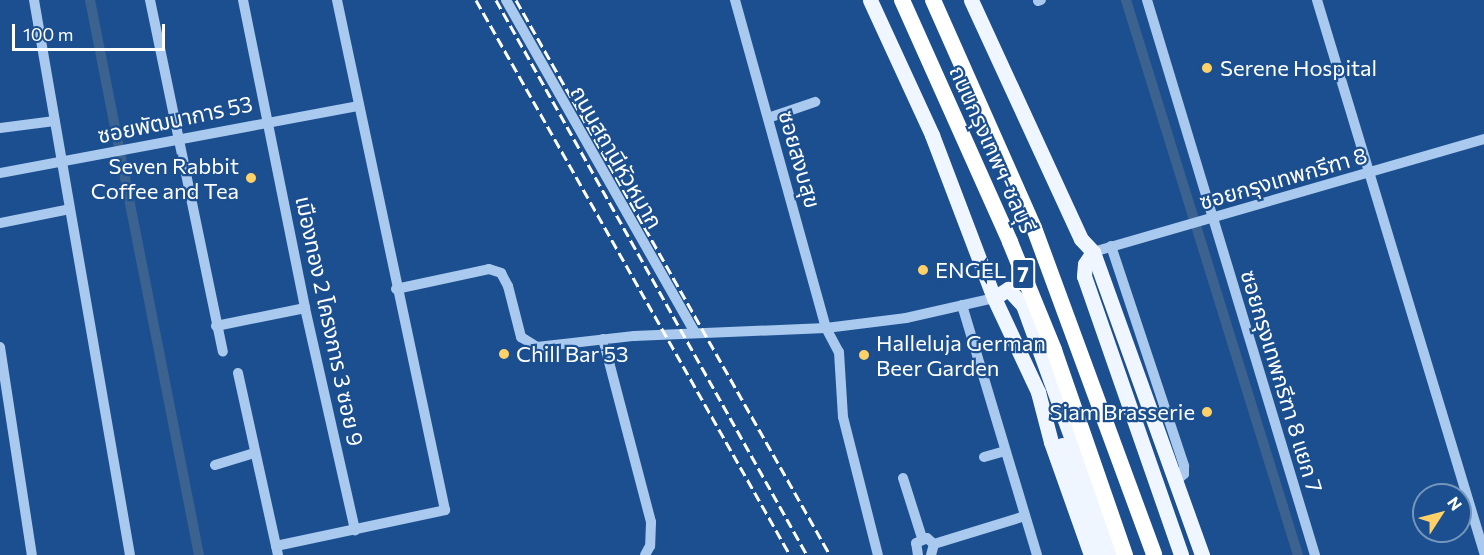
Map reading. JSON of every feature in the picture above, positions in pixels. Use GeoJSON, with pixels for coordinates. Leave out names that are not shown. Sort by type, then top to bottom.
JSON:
{"type":"FeatureCollection","features":[{"type":"Feature","properties":{"kind":"highway","name":"ถนนกรุงเทพฯ-ชลบุรี"},"geometry":{"type":"LineString","coordinates":[[902,0],[1054,351],[1125,555]]}},
{"type":"Feature","properties":{"kind":"highway","name":"ถนนกรุงเทพฯ-ชลบุรี"},"geometry":{"type":"LineString","coordinates":[[933,0],[1035,228],[1154,555]]}},
{"type":"Feature","properties":{"kind":"main road"},"geometry":{"type":"LineString","coordinates":[[870,0],[932,135],[994,298],[1080,490],[1103,555]]}},
{"type":"Feature","properties":{"kind":"main road"},"geometry":{"type":"LineString","coordinates":[[971,0],[1081,239],[1093,252],[1101,271],[1202,555]]}},
{"type":"Feature","properties":{"kind":"main road"},"geometry":{"type":"LineString","coordinates":[[1093,252],[1084,269],[1088,288],[1181,555]]}},
{"type":"Feature","properties":{"kind":"main road"},"geometry":{"type":"LineString","coordinates":[[1088,288],[1091,277],[1101,271]]}},
{"type":"Feature","properties":{"kind":"main road"},"geometry":{"type":"LineString","coordinates":[[994,298],[1008,289],[1023,305],[1114,555]]}},
{"type":"Feature","properties":{"kind":"main road"},"geometry":{"type":"LineString","coordinates":[[1116,367],[1122,360],[1134,362]]}},
{"type":"Feature","properties":{"kind":"main road"},"geometry":{"type":"LineString","coordinates":[[1038,392],[1051,442],[1091,555]]}},
{"type":"Feature","properties":{"kind":"main road"},"geometry":{"type":"LineString","coordinates":[[1148,403],[1157,454],[1190,555]]}},
{"type":"Feature","properties":{"kind":"street"},"geometry":{"type":"LineString","coordinates":[[34,0],[130,555]]}},
{"type":"Feature","properties":{"kind":"street"},"geometry":{"type":"LineString","coordinates":[[150,0],[223,351]]}},
{"type":"Feature","properties":{"kind":"street","name":"เมืองทอง 2 โครงการ 3 ซอย 9"},"geometry":{"type":"LineString","coordinates":[[243,0],[305,308],[355,530]]}},
{"type":"Feature","properties":{"kind":"street"},"geometry":{"type":"LineString","coordinates":[[238,373],[277,551],[355,530],[445,510],[396,289],[337,0]]}},
{"type":"Feature","properties":{"kind":"street","name":"ถนนสถานีหัวหมาก"},"geometry":{"type":"LineString","coordinates":[[506,0],[695,333]]}},
{"type":"Feature","properties":{"kind":"street","name":"ซอยสงบสุข"},"geometry":{"type":"LineString","coordinates":[[735,0],[826,328],[839,352],[843,417],[878,555]]}},
{"type":"Feature","properties":{"kind":"street","name":"ซอยกรุงเทพกรีฑา 8 แยก 7"},"geometry":{"type":"LineString","coordinates":[[1147,0],[1209,220],[1315,555]]}},
{"type":"Feature","properties":{"kind":"street"},"geometry":{"type":"LineString","coordinates":[[1317,0],[1484,552]]}},
{"type":"Feature","properties":{"kind":"street"},"geometry":{"type":"LineString","coordinates":[[768,118],[815,102]]}},
{"type":"Feature","properties":{"kind":"street","name":"ซอยพัฒนาการ 53"},"geometry":{"type":"LineString","coordinates":[[0,173],[139,148],[268,120],[359,106]]}},
{"type":"Feature","properties":{"kind":"street"},"geometry":{"type":"LineString","coordinates":[[0,128],[55,121]]}},
{"type":"Feature","properties":{"kind":"street","name":"ซอยกรุงเทพกรีฑา 8"},"geometry":{"type":"LineString","coordinates":[[1093,252],[1484,139]]}},
{"type":"Feature","properties":{"kind":"street"},"geometry":{"type":"LineString","coordinates":[[0,223],[70,209]]}},
{"type":"Feature","properties":{"kind":"street"},"geometry":{"type":"LineString","coordinates":[[1111,246],[1184,466],[1184,474],[1176,481]]}},
{"type":"Feature","properties":{"kind":"street"},"geometry":{"type":"LineString","coordinates":[[396,289],[489,269],[501,273],[508,286],[521,337],[527,344],[537,347],[603,339],[826,328],[994,298]]}},
{"type":"Feature","properties":{"kind":"street"},"geometry":{"type":"LineString","coordinates":[[962,305],[1037,555]]}},
{"type":"Feature","properties":{"kind":"street"},"geometry":{"type":"LineString","coordinates":[[216,326],[305,308]]}},
{"type":"Feature","properties":{"kind":"street"},"geometry":{"type":"LineString","coordinates":[[603,339],[651,522],[650,546],[645,555]]}},
{"type":"Feature","properties":{"kind":"street"},"geometry":{"type":"LineString","coordinates":[[0,347],[32,555]]}},
{"type":"Feature","properties":{"kind":"street"},"geometry":{"type":"LineString","coordinates":[[984,457],[1005,451]]}},
{"type":"Feature","properties":{"kind":"street"},"geometry":{"type":"LineString","coordinates":[[215,465],[254,453]]}},
{"type":"Feature","properties":{"kind":"street"},"geometry":{"type":"LineString","coordinates":[[903,478],[922,538],[932,549],[1025,516]]}},
{"type":"Feature","properties":{"kind":"street"},"geometry":{"type":"LineString","coordinates":[[918,555],[915,547],[922,538]]}},
{"type":"Feature","properties":{"kind":"waterway"},"geometry":{"type":"LineString","coordinates":[[90,0],[199,555]]}},
{"type":"Feature","properties":{"kind":"waterway"},"geometry":{"type":"LineString","coordinates":[[1126,0],[1298,555]]}},
{"type":"Feature","properties":{"kind":"railway"},"geometry":{"type":"LineString","coordinates":[[476,0],[790,555]]}},
{"type":"Feature","properties":{"kind":"railway"},"geometry":{"type":"LineString","coordinates":[[496,0],[807,555]]}},
{"type":"Feature","properties":{"kind":"railway"},"geometry":{"type":"LineString","coordinates":[[516,0],[830,555]]}},
{"type":"Feature","properties":{"kind":"place","name":"Serene Hospital"},"geometry":{"type":"Point","coordinates":[1207,68]}},
{"type":"Feature","properties":{"kind":"place","name":"Seven Rabbit Coffee and Tea"},"geometry":{"type":"Point","coordinates":[251,178]}},
{"type":"Feature","properties":{"kind":"place","name":"ENGEL"},"geometry":{"type":"Point","coordinates":[923,270]}},
{"type":"Feature","properties":{"kind":"place","name":"Chill Bar 53"},"geometry":{"type":"Point","coordinates":[504,354]}},
{"type":"Feature","properties":{"kind":"place","name":"Halleluja German Beer Garden"},"geometry":{"type":"Point","coordinates":[864,355]}},
{"type":"Feature","properties":{"kind":"place","name":"Siam Brasserie"},"geometry":{"type":"Point","coordinates":[1207,412]}}]}
